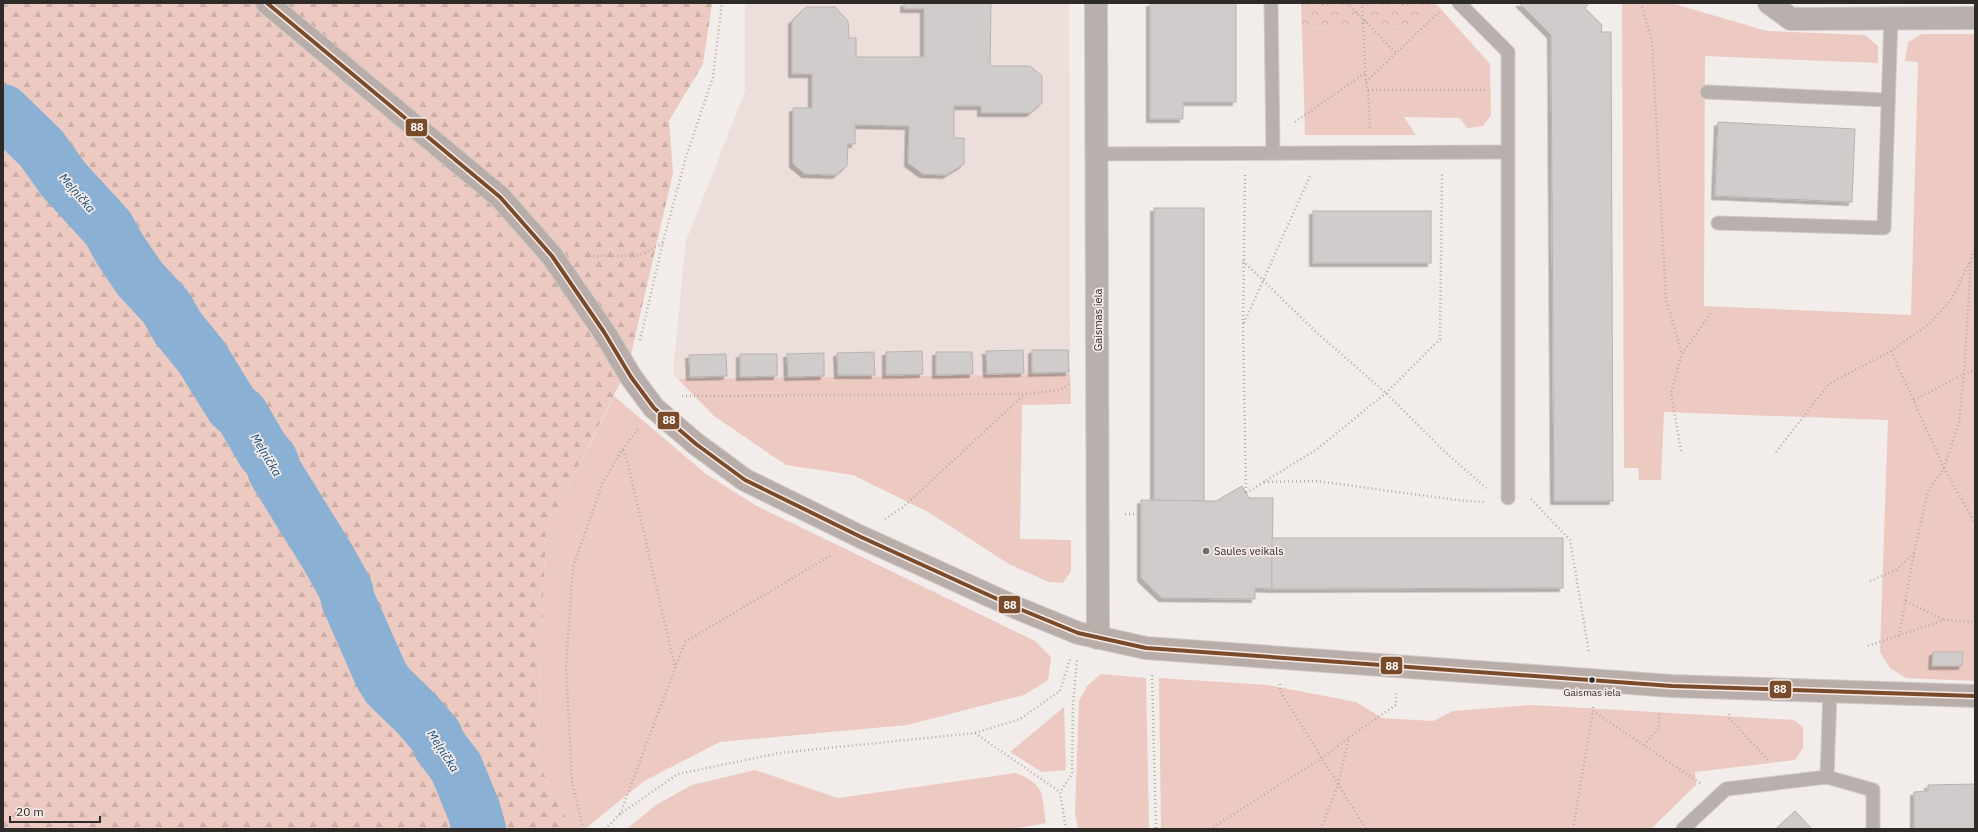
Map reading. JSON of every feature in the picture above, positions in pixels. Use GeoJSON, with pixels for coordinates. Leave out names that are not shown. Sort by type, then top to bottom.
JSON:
{"type":"FeatureCollection","features":[{"type":"Feature","properties":{"kind":"street"},"geometry":{"type":"LineString","coordinates":[[267,3],[500,197],[552,256],[604,332],[644,396],[654,408],[696,444],[746,480],[861,537],[1017,608],[1088,635],[1152,649],[1661,686],[1975,696]]}},
{"type":"Feature","properties":{"kind":"street","name":"Gaismas iela"},"geometry":{"type":"LineString","coordinates":[[1088,635],[1098,362],[1096,3]]}},
{"type":"Feature","properties":{"kind":"street"},"geometry":{"type":"LineString","coordinates":[[1769,3],[1790,19],[1975,18]]}},
{"type":"Feature","properties":{"kind":"lane"},"geometry":{"type":"LineString","coordinates":[[1271,3],[1272,153]]}},
{"type":"Feature","properties":{"kind":"lane"},"geometry":{"type":"LineString","coordinates":[[1459,3],[1508,52],[1506,90],[1507,152],[1503,498]]}},
{"type":"Feature","properties":{"kind":"lane"},"geometry":{"type":"LineString","coordinates":[[1718,222],[1884,228],[1890,18]]}},
{"type":"Feature","properties":{"kind":"lane"},"geometry":{"type":"LineString","coordinates":[[1707,92],[1888,100]]}},
{"type":"Feature","properties":{"kind":"lane"},"geometry":{"type":"LineString","coordinates":[[1097,154],[1507,152]]}},
{"type":"Feature","properties":{"kind":"lane"},"geometry":{"type":"LineString","coordinates":[[1826,777],[1830,691]]}},
{"type":"Feature","properties":{"kind":"lane"},"geometry":{"type":"LineString","coordinates":[[1683,829],[1726,789],[1826,777],[1872,790],[1873,829]]}},
{"type":"Feature","properties":{"kind":"path"},"geometry":{"type":"LineString","coordinates":[[632,377],[686,157],[713,77],[722,3]]}},
{"type":"Feature","properties":{"kind":"path"},"geometry":{"type":"LineString","coordinates":[[1347,3],[1396,54]]}},
{"type":"Feature","properties":{"kind":"path"},"geometry":{"type":"LineString","coordinates":[[1362,3],[1365,73],[1368,90],[1370,153]]}},
{"type":"Feature","properties":{"kind":"path"},"geometry":{"type":"LineString","coordinates":[[1641,3],[1652,42],[1666,299],[1682,354]]}},
{"type":"Feature","properties":{"kind":"path"},"geometry":{"type":"LineString","coordinates":[[1366,82],[1442,9]]}},
{"type":"Feature","properties":{"kind":"path"},"geometry":{"type":"LineString","coordinates":[[1273,138],[1365,73]]}},
{"type":"Feature","properties":{"kind":"path"},"geometry":{"type":"LineString","coordinates":[[1368,90],[1506,90]]}},
{"type":"Feature","properties":{"kind":"path"},"geometry":{"type":"LineString","coordinates":[[1245,153],[1243,325],[1246,493],[1316,449],[1386,393],[1440,339],[1442,152]]}},
{"type":"Feature","properties":{"kind":"path"},"geometry":{"type":"LineString","coordinates":[[1243,325],[1320,153]]}},
{"type":"Feature","properties":{"kind":"path"},"geometry":{"type":"LineString","coordinates":[[552,256],[638,256],[664,242]]}},
{"type":"Feature","properties":{"kind":"path"},"geometry":{"type":"LineString","coordinates":[[1776,452],[1829,384],[1890,351],[1928,324],[1951,300],[1975,246]]}},
{"type":"Feature","properties":{"kind":"path"},"geometry":{"type":"LineString","coordinates":[[1899,636],[1914,553],[1928,491],[1944,468],[1958,422],[1964,374],[1970,260]]}},
{"type":"Feature","properties":{"kind":"path"},"geometry":{"type":"LineString","coordinates":[[1243,261],[1315,331],[1386,393],[1444,451],[1503,498]]}},
{"type":"Feature","properties":{"kind":"path"},"geometry":{"type":"LineString","coordinates":[[1680,451],[1671,393],[1682,354],[1711,312]]}},
{"type":"Feature","properties":{"kind":"path"},"geometry":{"type":"LineString","coordinates":[[1890,351],[1914,400],[1944,468],[1975,523]]}},
{"type":"Feature","properties":{"kind":"path"},"geometry":{"type":"LineString","coordinates":[[644,396],[1026,394],[1060,390],[1078,379],[1098,362]]}},
{"type":"Feature","properties":{"kind":"path"},"geometry":{"type":"LineString","coordinates":[[1914,400],[1964,374],[1975,370]]}},
{"type":"Feature","properties":{"kind":"path"},"geometry":{"type":"LineString","coordinates":[[902,508],[1026,394]]}},
{"type":"Feature","properties":{"kind":"path"},"geometry":{"type":"LineString","coordinates":[[583,829],[572,782],[566,667],[574,567],[603,482],[622,450],[627,460],[676,668]]}},
{"type":"Feature","properties":{"kind":"path"},"geometry":{"type":"LineString","coordinates":[[1264,482],[1316,481],[1464,501],[1489,502],[1503,498],[1528,497],[1570,540],[1589,656]]}},
{"type":"Feature","properties":{"kind":"path"},"geometry":{"type":"LineString","coordinates":[[620,814],[686,642],[837,551]]}},
{"type":"Feature","properties":{"kind":"path"},"geometry":{"type":"LineString","coordinates":[[1870,581],[1896,570],[1914,553]]}},
{"type":"Feature","properties":{"kind":"path"},"geometry":{"type":"LineString","coordinates":[[1906,601],[1944,620],[1975,622]]}},
{"type":"Feature","properties":{"kind":"path"},"geometry":{"type":"LineString","coordinates":[[1868,646],[1944,620]]}},
{"type":"Feature","properties":{"kind":"path"},"geometry":{"type":"LineString","coordinates":[[605,829],[620,814],[678,774],[780,753],[976,733],[1020,719],[1060,691],[1088,635]]}},
{"type":"Feature","properties":{"kind":"path"},"geometry":{"type":"LineString","coordinates":[[1066,829],[1060,792],[1072,774],[1074,704],[1088,635]]}},
{"type":"Feature","properties":{"kind":"path"},"geometry":{"type":"LineString","coordinates":[[1152,649],[1156,829]]}},
{"type":"Feature","properties":{"kind":"path"},"geometry":{"type":"LineString","coordinates":[[1210,829],[1322,758],[1349,737],[1396,705],[1397,667]]}},
{"type":"Feature","properties":{"kind":"path"},"geometry":{"type":"LineString","coordinates":[[1280,680],[1280,691],[1366,829]]}},
{"type":"Feature","properties":{"kind":"path"},"geometry":{"type":"LineString","coordinates":[[1573,829],[1592,711],[1594,681]]}},
{"type":"Feature","properties":{"kind":"path"},"geometry":{"type":"LineString","coordinates":[[1644,745],[1658,728],[1661,686]]}},
{"type":"Feature","properties":{"kind":"path"},"geometry":{"type":"LineString","coordinates":[[1730,688],[1728,718],[1788,782]]}},
{"type":"Feature","properties":{"kind":"path"},"geometry":{"type":"LineString","coordinates":[[1592,711],[1718,796]]}},
{"type":"Feature","properties":{"kind":"path"},"geometry":{"type":"LineString","coordinates":[[976,733],[1060,792]]}},
{"type":"Feature","properties":{"kind":"path"},"geometry":{"type":"LineString","coordinates":[[1321,829],[1338,785],[1349,737]]}},
{"type":"Feature","properties":{"kind":"shaded area"},"geometry":{"type":"Polygon","coordinates":[[[745,3],[1069,3],[1070,374],[678,379],[673,374],[686,241],[745,92],[745,3]]]}},
{"type":"Feature","properties":{"kind":"green space"},"geometry":{"type":"Polygon","coordinates":[[[3,3],[712,3],[703,64],[669,121],[673,173],[628,367],[546,531],[537,760],[572,829],[3,829],[3,3]]]}},
{"type":"Feature","properties":{"kind":"green space"},"geometry":{"type":"Polygon","coordinates":[[[1301,3],[1434,3],[1439,7],[1418,26],[1302,29],[1301,3]]]}},
{"type":"Feature","properties":{"kind":"green space"},"geometry":{"type":"Polygon","coordinates":[[[1622,3],[1671,3],[1767,31],[1865,35],[1878,46],[1878,63],[1705,56],[1704,306],[1911,315],[1918,62],[1905,61],[1908,42],[1922,34],[1975,34],[1975,681],[1906,678],[1890,668],[1880,652],[1888,420],[1664,412],[1661,480],[1639,480],[1638,468],[1624,468],[1622,3]]]}},
{"type":"Feature","properties":{"kind":"green space"},"geometry":{"type":"Polygon","coordinates":[[[1439,7],[1490,64],[1491,115],[1483,126],[1467,128],[1460,118],[1404,117],[1416,135],[1305,135],[1302,29],[1417,26],[1439,7]]]}},
{"type":"Feature","properties":{"kind":"green space"},"geometry":{"type":"Polygon","coordinates":[[[1070,374],[1071,404],[1022,405],[1020,539],[1071,540],[1071,571],[1063,583],[1049,582],[1009,564],[928,512],[853,475],[786,465],[714,416],[678,379],[1070,374]]]}},
{"type":"Feature","properties":{"kind":"green space"},"geometry":{"type":"Polygon","coordinates":[[[614,396],[706,474],[755,505],[1035,641],[1051,657],[1048,680],[1024,695],[907,725],[720,742],[644,781],[585,829],[572,829],[537,760],[546,531],[614,396]]]}},
{"type":"Feature","properties":{"kind":"green space"},"geometry":{"type":"Polygon","coordinates":[[[1101,674],[1146,678],[1149,829],[1078,829],[1075,812],[1079,701],[1087,686],[1101,674]]]}},
{"type":"Feature","properties":{"kind":"green space"},"geometry":{"type":"Polygon","coordinates":[[[1159,678],[1268,685],[1356,702],[1382,718],[1433,721],[1453,711],[1532,705],[1794,720],[1803,727],[1803,748],[1795,760],[1695,772],[1696,785],[1651,829],[1161,829],[1159,678]]]}},
{"type":"Feature","properties":{"kind":"green space"},"geometry":{"type":"Polygon","coordinates":[[[1064,707],[1066,770],[1042,772],[1010,752],[1064,707]]]}},
{"type":"Feature","properties":{"kind":"green space"},"geometry":{"type":"Polygon","coordinates":[[[755,770],[838,798],[1016,773],[1026,777],[1037,786],[1042,798],[1046,823],[1012,829],[627,829],[656,805],[692,785],[755,770]]]}},
{"type":"Feature","properties":{"kind":"building"},"geometry":{"type":"Polygon","coordinates":[[[904,3],[991,3],[990,66],[1030,66],[1042,76],[1042,103],[1030,113],[981,113],[981,106],[954,106],[954,138],[964,138],[964,164],[946,175],[923,174],[908,163],[909,126],[855,125],[855,144],[848,144],[847,166],[836,175],[805,174],[793,164],[793,108],[812,108],[812,74],[792,74],[792,21],[806,7],[835,7],[848,21],[849,38],[856,38],[856,57],[924,57],[924,9],[904,9],[904,3]]]}},
{"type":"Feature","properties":{"kind":"building"},"geometry":{"type":"Polygon","coordinates":[[[1150,3],[1236,3],[1236,102],[1183,102],[1183,119],[1150,119],[1150,3]]]}},
{"type":"Feature","properties":{"kind":"building"},"geometry":{"type":"Polygon","coordinates":[[[1519,3],[1589,3],[1585,8],[1602,25],[1601,32],[1611,32],[1613,501],[1554,501],[1551,35],[1519,3]]]}},
{"type":"Feature","properties":{"kind":"building"},"geometry":{"type":"Polygon","coordinates":[[[1718,122],[1855,129],[1852,202],[1715,196],[1718,122]]]}},
{"type":"Feature","properties":{"kind":"building"},"geometry":{"type":"Polygon","coordinates":[[[1154,208],[1204,208],[1204,501],[1154,501],[1154,208]]]}},
{"type":"Feature","properties":{"kind":"building"},"geometry":{"type":"Polygon","coordinates":[[[1313,211],[1431,211],[1431,263],[1313,263],[1313,211]]]}},
{"type":"Feature","properties":{"kind":"building"},"geometry":{"type":"Polygon","coordinates":[[[1023,350],[1024,373],[987,374],[986,351],[1023,350]]]}},
{"type":"Feature","properties":{"kind":"building"},"geometry":{"type":"Polygon","coordinates":[[[1032,350],[1068,350],[1069,372],[1032,373],[1032,350]]]}},
{"type":"Feature","properties":{"kind":"building"},"geometry":{"type":"Polygon","coordinates":[[[922,351],[923,374],[886,375],[886,352],[922,351]]]}},
{"type":"Feature","properties":{"kind":"building"},"geometry":{"type":"Polygon","coordinates":[[[874,352],[875,375],[838,375],[837,353],[874,352]]]}},
{"type":"Feature","properties":{"kind":"building"},"geometry":{"type":"Polygon","coordinates":[[[936,352],[972,352],[973,374],[936,375],[936,352]]]}},
{"type":"Feature","properties":{"kind":"building"},"geometry":{"type":"Polygon","coordinates":[[[824,353],[824,376],[788,377],[787,354],[824,353]]]}},
{"type":"Feature","properties":{"kind":"building"},"geometry":{"type":"Polygon","coordinates":[[[726,354],[727,376],[690,377],[689,355],[726,354]]]}},
{"type":"Feature","properties":{"kind":"building"},"geometry":{"type":"Polygon","coordinates":[[[740,354],[777,354],[777,376],[740,377],[740,354]]]}},
{"type":"Feature","properties":{"kind":"building","name":"Saules veikals"},"geometry":{"type":"Polygon","coordinates":[[[1242,486],[1249,498],[1273,498],[1272,589],[1255,588],[1255,599],[1162,598],[1141,578],[1141,500],[1216,501],[1242,486]]]}},
{"type":"Feature","properties":{"kind":"building"},"geometry":{"type":"Polygon","coordinates":[[[1272,538],[1563,538],[1563,588],[1272,589],[1272,538]]]}},
{"type":"Feature","properties":{"kind":"building"},"geometry":{"type":"Polygon","coordinates":[[[1933,652],[1963,652],[1962,666],[1932,666],[1933,652]]]}},
{"type":"Feature","properties":{"kind":"building"},"geometry":{"type":"Polygon","coordinates":[[[1975,784],[1975,829],[1914,829],[1914,792],[1928,791],[1928,785],[1975,784]]]}},
{"type":"Feature","properties":{"kind":"building"},"geometry":{"type":"Polygon","coordinates":[[[1795,811],[1812,829],[1776,829],[1795,811]]]}},
{"type":"Feature","properties":{"kind":"waterway","name":"Meļņička"},"geometry":{"type":"LineString","coordinates":[[3,111],[41,148],[64,180],[108,228],[119,248],[140,279],[166,307],[178,328],[201,356],[232,406],[242,415],[263,451],[271,460],[275,472],[329,559],[346,590],[348,600],[381,675],[388,686],[417,714],[435,735],[440,746],[456,767],[474,811],[479,829]]}},
{"type":"Feature","properties":{"kind":"transit line","name":"88"},"geometry":{"type":"LineString","coordinates":[[267,3],[500,197],[552,256],[604,332],[631,377],[654,408],[696,444],[745,480],[861,537],[1017,608],[1078,633],[1146,648],[1672,686],[1975,696]]}},
{"type":"Feature","properties":{"kind":"place","name":"Saules veikals"},"geometry":{"type":"Point","coordinates":[1206,551]}},
{"type":"Feature","properties":{"kind":"place","name":"Gaismas iela"},"geometry":{"type":"Point","coordinates":[1592,680]}}]}
